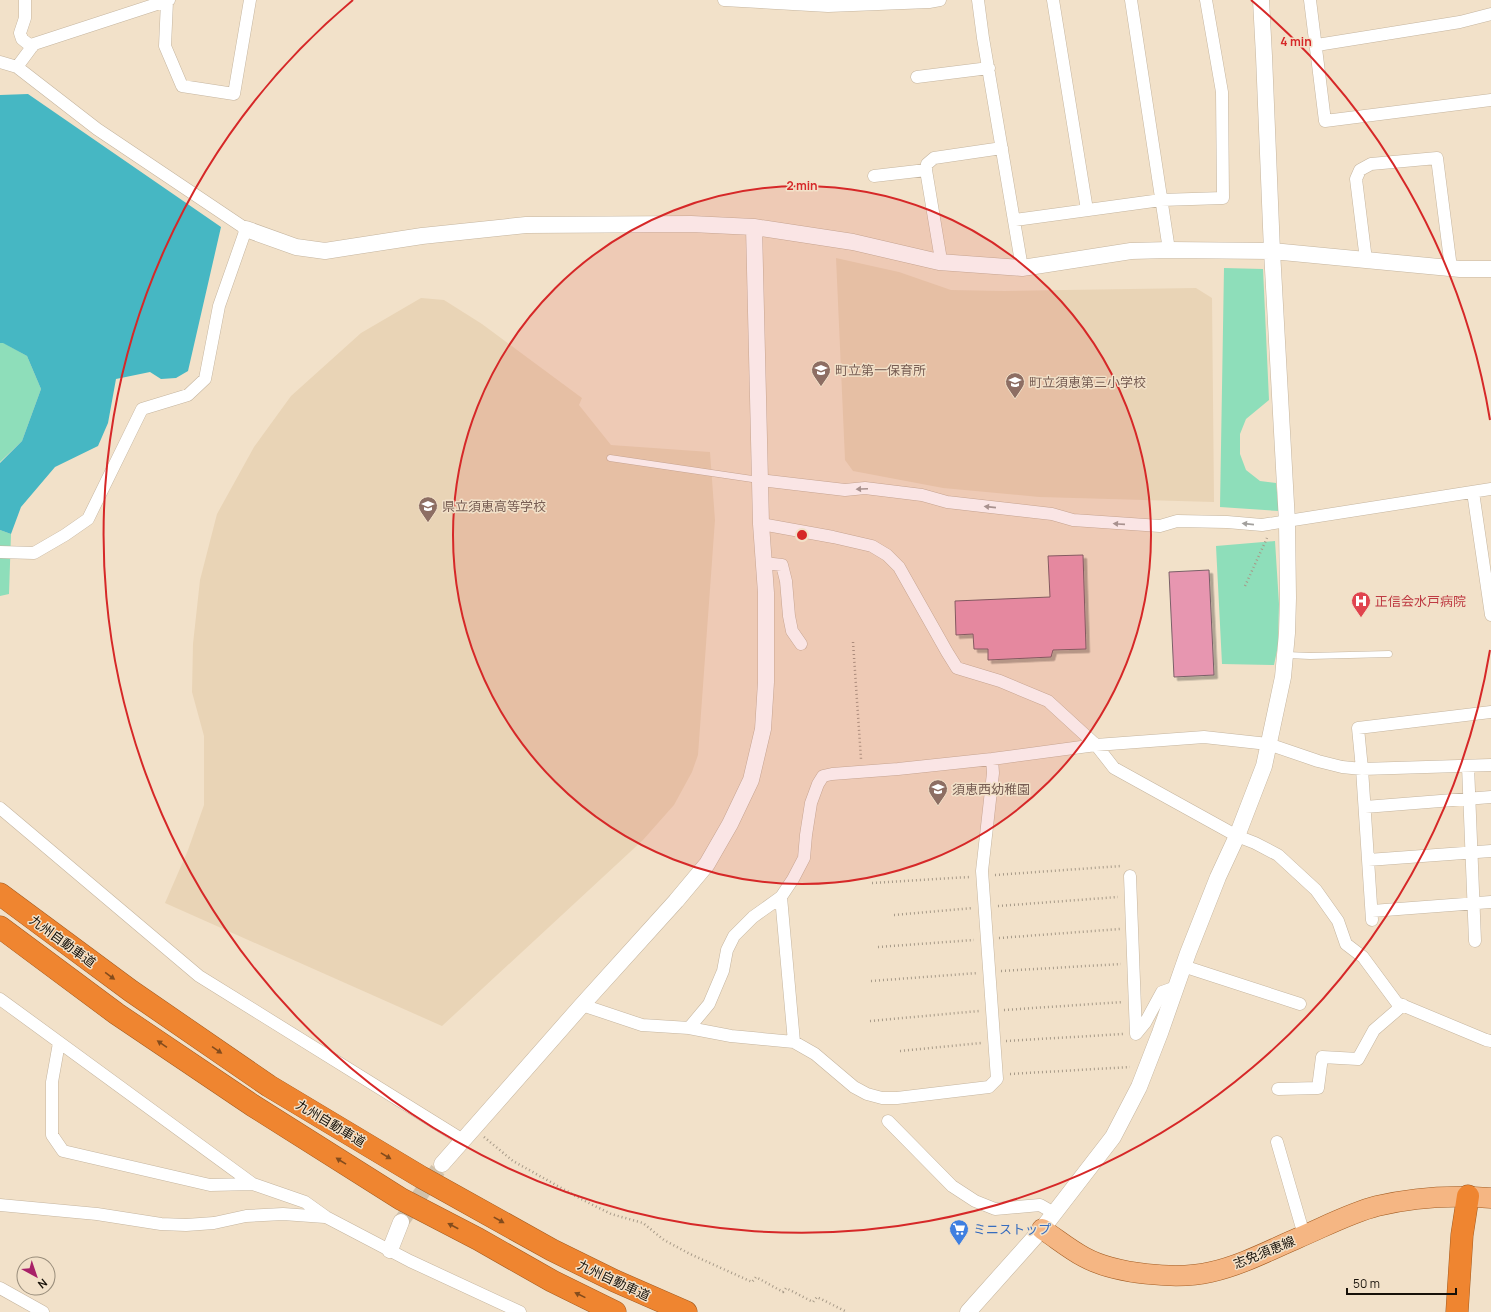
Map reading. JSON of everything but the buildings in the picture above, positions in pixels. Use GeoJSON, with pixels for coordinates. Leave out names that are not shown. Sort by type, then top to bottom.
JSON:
{"type":"FeatureCollection","features":[{"type":"Feature","properties":{"kind":"highway","name":"九州自動車道"},"geometry":{"type":"LineString","coordinates":[[0,894],[131,991],[269,1086],[428,1181],[552,1250],[615,1281],[686,1312]]}},
{"type":"Feature","properties":{"kind":"highway","name":"九州自動車道"},"geometry":{"type":"LineString","coordinates":[[0,927],[124,1018],[252,1105],[401,1199],[478,1239],[552,1281],[615,1312]]}},
{"type":"Feature","properties":{"kind":"highway"},"geometry":{"type":"LineString","coordinates":[[1457,1312],[1462,1235],[1468,1196]]}},
{"type":"Feature","properties":{"kind":"highway"},"geometry":{"type":"LineString","coordinates":[[1465,1312],[1468,1196]]}},
{"type":"Feature","properties":{"kind":"highway"},"geometry":{"type":"LineString","coordinates":[[615,1281],[697,1312]]}},
{"type":"Feature","properties":{"kind":"main road","name":"志免須恵線"},"geometry":{"type":"LineString","coordinates":[[1042,1228],[1085,1258],[1110,1268],[1136,1273],[1186,1275],[1211,1272],[1243,1262],[1347,1216],[1377,1206],[1421,1199],[1468,1196],[1491,1198]]}},
{"type":"Feature","properties":{"kind":"street"},"geometry":{"type":"LineString","coordinates":[[25,0],[25,18],[20,33],[22,38],[32,47]]}},
{"type":"Feature","properties":{"kind":"street"},"geometry":{"type":"LineString","coordinates":[[17,67],[34,44],[168,0],[165,46],[182,86],[234,94],[250,0]]}},
{"type":"Feature","properties":{"kind":"street"},"geometry":{"type":"LineString","coordinates":[[724,0],[828,6],[929,2],[940,0]]}},
{"type":"Feature","properties":{"kind":"street"},"geometry":{"type":"LineString","coordinates":[[978,0],[1022,268]]}},
{"type":"Feature","properties":{"kind":"street"},"geometry":{"type":"LineString","coordinates":[[1053,0],[1087,210]]}},
{"type":"Feature","properties":{"kind":"street"},"geometry":{"type":"LineString","coordinates":[[1131,0],[1169,250]]}},
{"type":"Feature","properties":{"kind":"street"},"geometry":{"type":"LineString","coordinates":[[1015,220],[1162,200],[1223,198],[1222,92],[1206,0]]}},
{"type":"Feature","properties":{"kind":"street"},"geometry":{"type":"LineString","coordinates":[[968,1312],[1042,1228],[1113,1137],[1139,1087],[1160,1033],[1183,966],[1218,877],[1237,836],[1264,766],[1283,677],[1288,598],[1287,522],[1260,0]]}},
{"type":"Feature","properties":{"kind":"street"},"geometry":{"type":"LineString","coordinates":[[1310,0],[1317,45],[1325,121],[1491,100]]}},
{"type":"Feature","properties":{"kind":"street"},"geometry":{"type":"LineString","coordinates":[[1317,45],[1460,22],[1491,14]]}},
{"type":"Feature","properties":{"kind":"street"},"geometry":{"type":"LineString","coordinates":[[0,62],[17,67],[97,129],[246,229],[296,247],[326,251],[422,236],[526,225],[691,224],[754,227],[853,242],[939,262],[1022,268],[1131,251],[1169,250],[1272,251],[1451,268],[1491,269]]}},
{"type":"Feature","properties":{"kind":"street"},"geometry":{"type":"LineString","coordinates":[[917,77],[988,68]]}},
{"type":"Feature","properties":{"kind":"street"},"geometry":{"type":"LineString","coordinates":[[939,262],[940,254],[926,170],[927,164],[934,158],[1002,148]]}},
{"type":"Feature","properties":{"kind":"street"},"geometry":{"type":"LineString","coordinates":[[1366,260],[1356,179],[1360,170],[1370,164],[1437,158],[1451,268]]}},
{"type":"Feature","properties":{"kind":"street"},"geometry":{"type":"LineString","coordinates":[[874,176],[926,170]]}},
{"type":"Feature","properties":{"kind":"street"},"geometry":{"type":"LineString","coordinates":[[442,1164],[582,1004],[676,901],[707,864],[730,824],[751,780],[763,729],[766,682],[766,593],[761,524],[754,227]]}},
{"type":"Feature","properties":{"kind":"street"},"geometry":{"type":"LineString","coordinates":[[0,552],[34,553],[65,535],[88,519],[142,409],[188,395],[205,379],[219,306],[246,229]]}},
{"type":"Feature","properties":{"kind":"street"},"geometry":{"type":"LineString","coordinates":[[760,480],[845,490],[865,488],[922,495],[947,502],[1052,514],[1073,520],[1112,524],[1160,526],[1177,521],[1227,522],[1262,526],[1491,489]]}},
{"type":"Feature","properties":{"kind":"street"},"geometry":{"type":"LineString","coordinates":[[1473,492],[1485,536],[1491,615]]}},
{"type":"Feature","properties":{"kind":"street"},"geometry":{"type":"LineString","coordinates":[[761,524],[833,537],[872,546],[887,555],[899,567],[946,652],[957,668],[1000,681],[1048,701],[1096,745],[1114,768],[1237,836],[1255,843],[1278,855],[1316,890],[1338,921],[1346,944],[1363,957],[1397,1003],[1491,1041]]}},
{"type":"Feature","properties":{"kind":"street"},"geometry":{"type":"LineString","coordinates":[[764,563],[782,565],[786,581],[792,631],[801,644]]}},
{"type":"Feature","properties":{"kind":"street"},"geometry":{"type":"LineString","coordinates":[[1491,712],[1358,728],[1372,916],[1491,902]]}},
{"type":"Feature","properties":{"kind":"street"},"geometry":{"type":"LineString","coordinates":[[689,1028],[709,1004],[723,971],[727,950],[734,936],[753,917],[781,897],[793,880],[804,858],[811,803],[818,784],[823,776],[992,759],[1096,745],[1204,737],[1268,744],[1318,761],[1342,767],[1362,769],[1491,765]]}},
{"type":"Feature","properties":{"kind":"street"},"geometry":{"type":"LineString","coordinates":[[582,1004],[642,1025],[689,1028],[731,1036],[794,1042],[814,1054],[854,1086],[867,1094],[882,1098],[897,1098],[989,1087],[997,1079],[997,1075],[982,876],[992,759]]}},
{"type":"Feature","properties":{"kind":"street"},"geometry":{"type":"LineString","coordinates":[[1468,766],[1475,941]]}},
{"type":"Feature","properties":{"kind":"street"},"geometry":{"type":"LineString","coordinates":[[1365,807],[1491,797]]}},
{"type":"Feature","properties":{"kind":"street"},"geometry":{"type":"LineString","coordinates":[[0,808],[198,976],[468,1134]]}},
{"type":"Feature","properties":{"kind":"street"},"geometry":{"type":"LineString","coordinates":[[1368,860],[1491,851]]}},
{"type":"Feature","properties":{"kind":"street"},"geometry":{"type":"LineString","coordinates":[[1128,871],[1131,896],[1136,1034]]}},
{"type":"Feature","properties":{"kind":"street"},"geometry":{"type":"LineString","coordinates":[[781,897],[794,1042]]}},
{"type":"Feature","properties":{"kind":"street"},"geometry":{"type":"LineString","coordinates":[[1183,966],[1300,1004]]}},
{"type":"Feature","properties":{"kind":"street"},"geometry":{"type":"LineString","coordinates":[[1136,1034],[1145,1023],[1162,992],[1176,987]]}},
{"type":"Feature","properties":{"kind":"street"},"geometry":{"type":"LineString","coordinates":[[0,999],[253,1184],[305,1202],[326,1217],[410,1261],[516,1311]]}},
{"type":"Feature","properties":{"kind":"street"},"geometry":{"type":"LineString","coordinates":[[1278,1089],[1318,1088],[1322,1057],[1358,1059],[1374,1030],[1403,1005]]}},
{"type":"Feature","properties":{"kind":"street"},"geometry":{"type":"LineString","coordinates":[[59,1043],[52,1082],[52,1134],[63,1151],[210,1185],[253,1184]]}},
{"type":"Feature","properties":{"kind":"street"},"geometry":{"type":"LineString","coordinates":[[888,1121],[952,1186],[975,1201],[995,1209],[1040,1206],[1054,1213]]}},
{"type":"Feature","properties":{"kind":"street"},"geometry":{"type":"LineString","coordinates":[[1277,1142],[1304,1235]]}},
{"type":"Feature","properties":{"kind":"street"},"geometry":{"type":"LineString","coordinates":[[0,1205],[97,1214],[161,1224],[186,1225],[214,1223],[246,1216],[283,1214],[326,1217]]}},
{"type":"Feature","properties":{"kind":"street"},"geometry":{"type":"LineString","coordinates":[[390,1250],[401,1222]]}},
{"type":"Feature","properties":{"kind":"street"},"geometry":{"type":"LineString","coordinates":[[0,1288],[43,1312]]}},
{"type":"Feature","properties":{"kind":"lane"},"geometry":{"type":"LineString","coordinates":[[610,458],[760,480]]}},
{"type":"Feature","properties":{"kind":"lane"},"geometry":{"type":"LineString","coordinates":[[1285,654],[1310,656],[1389,654]]}},
{"type":"Feature","properties":{"kind":"path"},"geometry":{"type":"LineString","coordinates":[[1245,586],[1267,538]]}},
{"type":"Feature","properties":{"kind":"path"},"geometry":{"type":"LineString","coordinates":[[854,642],[862,772]]}},
{"type":"Feature","properties":{"kind":"path"},"geometry":{"type":"LineString","coordinates":[[872,883],[982,876],[1128,871]]}},
{"type":"Feature","properties":{"kind":"path"},"geometry":{"type":"LineString","coordinates":[[894,915],[1131,896]]}},
{"type":"Feature","properties":{"kind":"path"},"geometry":{"type":"LineString","coordinates":[[878,947],[1132,928]]}},
{"type":"Feature","properties":{"kind":"path"},"geometry":{"type":"LineString","coordinates":[[871,981],[989,972],[1134,964]]}},
{"type":"Feature","properties":{"kind":"path"},"geometry":{"type":"LineString","coordinates":[[870,1021],[992,1010],[1135,1001]]}},
{"type":"Feature","properties":{"kind":"path"},"geometry":{"type":"LineString","coordinates":[[900,1051],[995,1042],[1136,1034]]}},
{"type":"Feature","properties":{"kind":"path"},"geometry":{"type":"LineString","coordinates":[[997,1075],[1132,1067]]}},
{"type":"Feature","properties":{"kind":"path"},"geometry":{"type":"LineString","coordinates":[[468,1134],[513,1161],[610,1214],[643,1223],[664,1240],[690,1254],[752,1282],[756,1278],[783,1292],[786,1288],[813,1302],[817,1298],[847,1312]]}},
{"type":"Feature","properties":{"kind":"shaded area"},"geometry":{"type":"Polygon","coordinates":[[[836,258],[899,272],[951,290],[1004,291],[1196,288],[1212,298],[1214,502],[1039,497],[943,488],[853,471],[845,460],[836,258]]]}},
{"type":"Feature","properties":{"kind":"shaded area"},"geometry":{"type":"Polygon","coordinates":[[[421,298],[444,300],[482,324],[582,398],[579,405],[611,445],[710,452],[715,520],[698,755],[692,772],[674,805],[643,840],[442,1026],[165,903],[188,850],[204,805],[204,736],[192,692],[193,644],[200,580],[217,514],[254,447],[291,396],[361,333],[421,298]]]}},
{"type":"Feature","properties":{"kind":"green space"},"geometry":{"type":"Polygon","coordinates":[[[1224,268],[1263,269],[1269,400],[1246,419],[1240,434],[1240,454],[1246,470],[1260,481],[1276,483],[1279,511],[1220,507],[1224,268]]]}},
{"type":"Feature","properties":{"kind":"green space"},"geometry":{"type":"Polygon","coordinates":[[[2,342],[27,356],[41,389],[22,441],[0,462],[0,343],[2,342]]]}},
{"type":"Feature","properties":{"kind":"green space"},"geometry":{"type":"Polygon","coordinates":[[[0,530],[11,534],[9,594],[0,596],[0,530]]]}},
{"type":"Feature","properties":{"kind":"green space"},"geometry":{"type":"Polygon","coordinates":[[[1275,541],[1279,604],[1278,646],[1274,665],[1222,664],[1216,546],[1275,541]]]}},
{"type":"Feature","properties":{"kind":"water"},"geometry":{"type":"Polygon","coordinates":[[[28,94],[221,227],[188,371],[176,378],[161,379],[150,372],[116,379],[108,423],[98,446],[55,467],[21,507],[11,534],[0,530],[0,463],[22,441],[41,389],[27,356],[3,343],[0,343],[0,95],[28,94]]]}},
{"type":"Feature","properties":{"kind":"tunnel"},"geometry":{"type":"LineString","coordinates":[[401,1222],[442,1164]]}},
{"type":"Feature","properties":{"kind":"place","name":"町立第一保育所"},"geometry":{"type":"Point","coordinates":[821,387]}},
{"type":"Feature","properties":{"kind":"place","name":"町立須恵第三小学校"},"geometry":{"type":"Point","coordinates":[1015,399]}},
{"type":"Feature","properties":{"kind":"place","name":"県立須恵高等学校"},"geometry":{"type":"Point","coordinates":[428,523]}},
{"type":"Feature","properties":{"kind":"place","name":"正信会水戸病院"},"geometry":{"type":"Point","coordinates":[1361,618]}},
{"type":"Feature","properties":{"kind":"place","name":"須恵西幼稚園"},"geometry":{"type":"Point","coordinates":[938,806]}},
{"type":"Feature","properties":{"kind":"place","name":"ミニストップ"},"geometry":{"type":"Point","coordinates":[959,1246]}}]}
